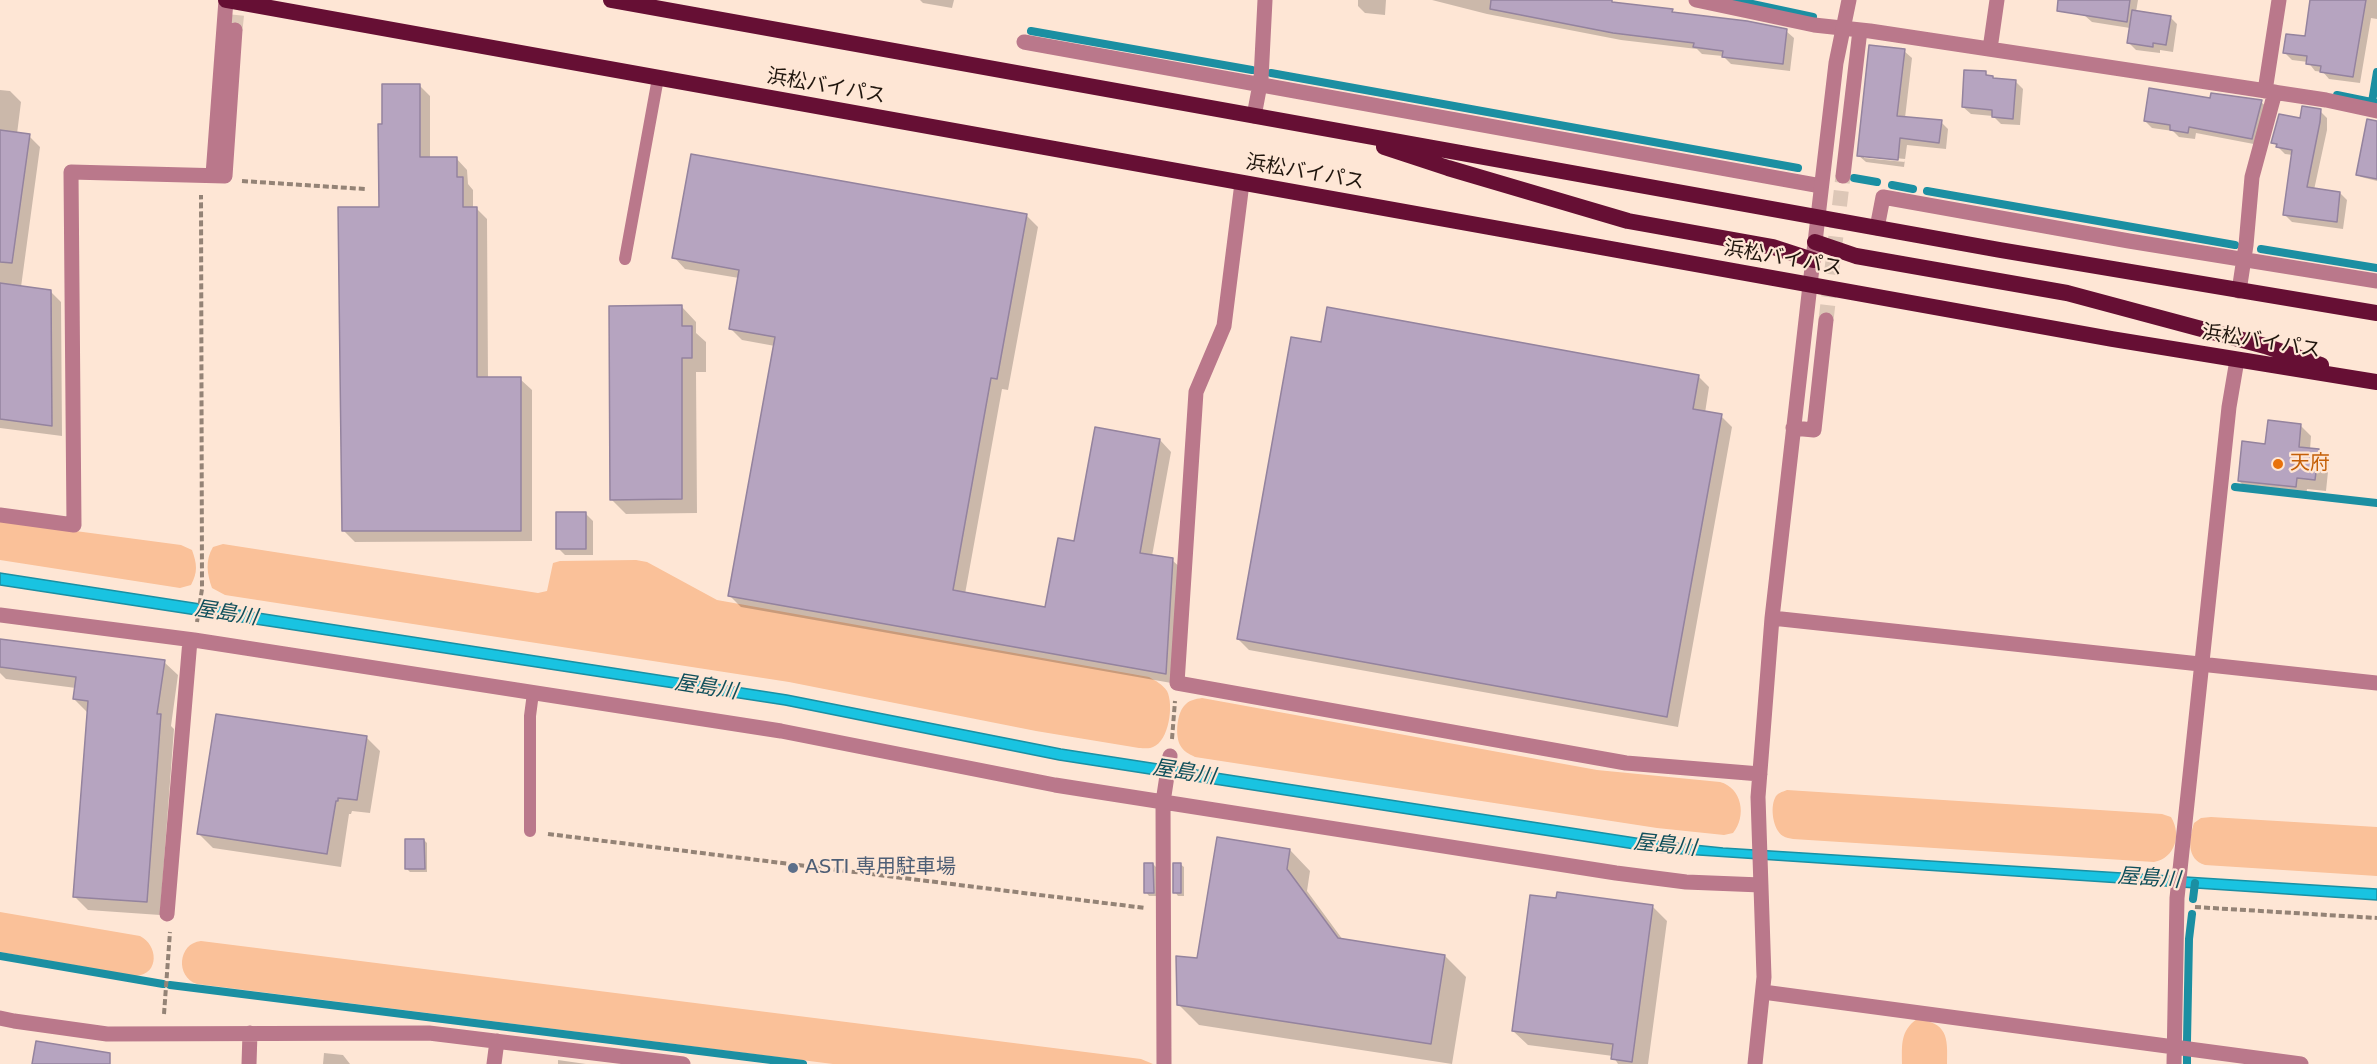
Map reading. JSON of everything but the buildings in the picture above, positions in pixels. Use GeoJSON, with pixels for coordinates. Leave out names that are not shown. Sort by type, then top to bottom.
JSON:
{"type":"FeatureCollection","features":[{"type":"Feature","properties":{"kind":"highway","name":"浜松バイパス"},"geometry":{"type":"LineString","coordinates":[[226,0],[1810,285],[2369,381]]}},
{"type":"Feature","properties":{"kind":"highway"},"geometry":{"type":"LineString","coordinates":[[611,0],[1877,228],[2377,313]]}},
{"type":"Feature","properties":{"kind":"highway"},"geometry":{"type":"LineString","coordinates":[[1326,128],[1448,168],[1628,221],[1773,247],[1813,260]]}},
{"type":"Feature","properties":{"kind":"highway"},"geometry":{"type":"LineString","coordinates":[[1815,242],[1856,256],[2067,294],[2265,346],[2369,381]]}},
{"type":"Feature","properties":{"kind":"street"},"geometry":{"type":"LineString","coordinates":[[213,176],[226,0]]}},
{"type":"Feature","properties":{"kind":"street"},"geometry":{"type":"LineString","coordinates":[[1254,116],[1260,84],[1265,0]]}},
{"type":"Feature","properties":{"kind":"street"},"geometry":{"type":"LineString","coordinates":[[1696,0],[1814,25],[2270,91],[2377,111]]}},
{"type":"Feature","properties":{"kind":"street"},"geometry":{"type":"LineString","coordinates":[[1755,1064],[1763,992],[1760,774],[1772,618],[1821,186],[1842,28],[1849,0]]}},
{"type":"Feature","properties":{"kind":"street"},"geometry":{"type":"LineString","coordinates":[[1990,50],[1997,0]]}},
{"type":"Feature","properties":{"kind":"street"},"geometry":{"type":"LineString","coordinates":[[2239,291],[2252,177],[2270,91],[2279,0]]}},
{"type":"Feature","properties":{"kind":"street"},"geometry":{"type":"LineString","coordinates":[[213,176],[236,30]]}},
{"type":"Feature","properties":{"kind":"street"},"geometry":{"type":"LineString","coordinates":[[1843,176],[1860,30]]}},
{"type":"Feature","properties":{"kind":"street"},"geometry":{"type":"LineString","coordinates":[[1024,42],[1821,186]]}},
{"type":"Feature","properties":{"kind":"street"},"geometry":{"type":"LineString","coordinates":[[0,515],[74,525],[71,172],[213,176]]}},
{"type":"Feature","properties":{"kind":"street"},"geometry":{"type":"LineString","coordinates":[[1242,183],[1224,326],[1196,392],[1178,683],[1626,763],[1760,774]]}},
{"type":"Feature","properties":{"kind":"street"},"geometry":{"type":"LineString","coordinates":[[1877,228],[1883,197],[2377,281]]}},
{"type":"Feature","properties":{"kind":"street"},"geometry":{"type":"LineString","coordinates":[[1793,428],[1814,430],[1826,320]]}},
{"type":"Feature","properties":{"kind":"street"},"geometry":{"type":"LineString","coordinates":[[2174,1064],[2177,902],[2180,865],[2229,407],[2237,360]]}},
{"type":"Feature","properties":{"kind":"street"},"geometry":{"type":"LineString","coordinates":[[0,615],[190,640],[781,731],[1027,780],[1164,795],[1651,878],[1721,884],[1761,878]]}},
{"type":"Feature","properties":{"kind":"street"},"geometry":{"type":"LineString","coordinates":[[1772,618],[2377,683]]}},
{"type":"Feature","properties":{"kind":"street"},"geometry":{"type":"LineString","coordinates":[[167,914],[190,640]]}},
{"type":"Feature","properties":{"kind":"street"},"geometry":{"type":"LineString","coordinates":[[1164,1064],[1164,795],[1170,756]]}},
{"type":"Feature","properties":{"kind":"street"},"geometry":{"type":"LineString","coordinates":[[1763,992],[2301,1064]]}},
{"type":"Feature","properties":{"kind":"street"},"geometry":{"type":"LineString","coordinates":[[0,1018],[107,1034],[419,1032],[683,1064]]}},
{"type":"Feature","properties":{"kind":"street"},"geometry":{"type":"LineString","coordinates":[[249,1064],[250,1033]]}},
{"type":"Feature","properties":{"kind":"street"},"geometry":{"type":"LineString","coordinates":[[494,1064],[497,1041]]}},
{"type":"Feature","properties":{"kind":"lane"},"geometry":{"type":"LineString","coordinates":[[625,259],[658,78]]}},
{"type":"Feature","properties":{"kind":"lane"},"geometry":{"type":"LineString","coordinates":[[530,831],[530,716],[533,693]]}},
{"type":"Feature","properties":{"kind":"path"},"geometry":{"type":"LineString","coordinates":[[197,624],[201,595],[213,176],[239,181],[365,189]]}},
{"type":"Feature","properties":{"kind":"path"},"geometry":{"type":"LineString","coordinates":[[1170,756],[1178,683]]}},
{"type":"Feature","properties":{"kind":"path"},"geometry":{"type":"LineString","coordinates":[[530,831],[1163,911]]}},
{"type":"Feature","properties":{"kind":"path"},"geometry":{"type":"LineString","coordinates":[[2177,902],[2377,918]]}},
{"type":"Feature","properties":{"kind":"path"},"geometry":{"type":"LineString","coordinates":[[163,1034],[171,918],[167,914]]}},
{"type":"Feature","properties":{"kind":"shaded area"},"geometry":{"type":"Polygon","coordinates":[[[0,521],[181,545],[192,550],[196,564],[195,576],[191,585],[180,588],[0,560],[0,521]]]}},
{"type":"Feature","properties":{"kind":"shaded area"},"geometry":{"type":"Polygon","coordinates":[[[223,544],[538,593],[547,591],[553,563],[560,561],[636,560],[647,562],[717,600],[1149,677],[1167,691],[1170,705],[1169,722],[1163,738],[1158,743],[1150,748],[1139,748],[1036,731],[789,682],[225,595],[212,588],[208,567],[213,547],[223,544]]]}},
{"type":"Feature","properties":{"kind":"shaded area"},"geometry":{"type":"Polygon","coordinates":[[[1202,698],[1597,770],[1720,782],[1727,785],[1737,796],[1740,803],[1740,819],[1733,833],[1724,835],[1657,828],[1195,757],[1184,751],[1180,745],[1177,725],[1184,706],[1190,701],[1202,698]]]}},
{"type":"Feature","properties":{"kind":"shaded area"},"geometry":{"type":"Polygon","coordinates":[[[1787,790],[2162,814],[2171,817],[2176,838],[2172,851],[2161,860],[2154,862],[1793,839],[1784,837],[1780,833],[1773,819],[1773,802],[1778,794],[1787,790]]]}},
{"type":"Feature","properties":{"kind":"shaded area"},"geometry":{"type":"Polygon","coordinates":[[[2201,818],[2377,827],[2377,876],[2205,865],[2199,862],[2192,853],[2191,835],[2194,823],[2201,818]]]}},
{"type":"Feature","properties":{"kind":"shaded area"},"geometry":{"type":"Polygon","coordinates":[[[0,912],[140,936],[146,940],[153,952],[153,965],[144,974],[136,976],[0,952],[0,912]]]}},
{"type":"Feature","properties":{"kind":"shaded area"},"geometry":{"type":"Polygon","coordinates":[[[201,941],[1141,1059],[1153,1064],[833,1064],[197,984],[185,975],[182,961],[188,948],[193,943],[201,941]]]}},
{"type":"Feature","properties":{"kind":"shaded area"},"geometry":{"type":"Polygon","coordinates":[[[1917,1019],[1934,1024],[1944,1032],[1947,1064],[1902,1064],[1902,1045],[1907,1028],[1917,1019]]]}},
{"type":"Feature","properties":{"kind":"water","name":"屋島川"},"geometry":{"type":"Polygon","coordinates":[[[0,573],[787,695],[1061,749],[1655,841],[1723,848],[2377,889],[2377,900],[1654,852],[1059,760],[785,705],[0,585],[0,573]]]}},
{"type":"Feature","properties":{"kind":"waterway"},"geometry":{"type":"LineString","coordinates":[[1734,0],[1813,17]]}},
{"type":"Feature","properties":{"kind":"waterway"},"geometry":{"type":"LineString","coordinates":[[1031,31],[1252,70]]}},
{"type":"Feature","properties":{"kind":"waterway"},"geometry":{"type":"LineString","coordinates":[[2372,102],[2377,72]]}},
{"type":"Feature","properties":{"kind":"waterway"},"geometry":{"type":"LineString","coordinates":[[1271,73],[1798,168]]}},
{"type":"Feature","properties":{"kind":"waterway"},"geometry":{"type":"LineString","coordinates":[[2337,95],[2377,103]]}},
{"type":"Feature","properties":{"kind":"waterway"},"geometry":{"type":"LineString","coordinates":[[1854,178],[1877,182]]}},
{"type":"Feature","properties":{"kind":"waterway"},"geometry":{"type":"LineString","coordinates":[[1892,185],[1913,189]]}},
{"type":"Feature","properties":{"kind":"waterway"},"geometry":{"type":"LineString","coordinates":[[1927,191],[2235,245]]}},
{"type":"Feature","properties":{"kind":"waterway"},"geometry":{"type":"LineString","coordinates":[[2261,249],[2377,268]]}},
{"type":"Feature","properties":{"kind":"waterway"},"geometry":{"type":"LineString","coordinates":[[2235,487],[2377,503]]}},
{"type":"Feature","properties":{"kind":"waterway"},"geometry":{"type":"LineString","coordinates":[[2193,899],[2195,883]]}},
{"type":"Feature","properties":{"kind":"waterway"},"geometry":{"type":"LineString","coordinates":[[2187,1041],[2189,939],[2192,914]]}},
{"type":"Feature","properties":{"kind":"waterway"},"geometry":{"type":"LineString","coordinates":[[0,956],[163,984]]}},
{"type":"Feature","properties":{"kind":"waterway"},"geometry":{"type":"LineString","coordinates":[[170,985],[803,1064]]}},
{"type":"Feature","properties":{"kind":"waterway"},"geometry":{"type":"LineString","coordinates":[[2187,1056],[2187,1064]]}},
{"type":"Feature","properties":{"kind":"tunnel"},"geometry":{"type":"LineString","coordinates":[[235,30],[238,0]]}},
{"type":"Feature","properties":{"kind":"tunnel"},"geometry":{"type":"LineString","coordinates":[[1826,320],[1843,176]]}},
{"type":"Feature","properties":{"kind":"place","name":"天府"},"geometry":{"type":"Point","coordinates":[2278,464]}},
{"type":"Feature","properties":{"kind":"place","name":"ASTI 専用駐車場"},"geometry":{"type":"Point","coordinates":[793,868]}}]}
